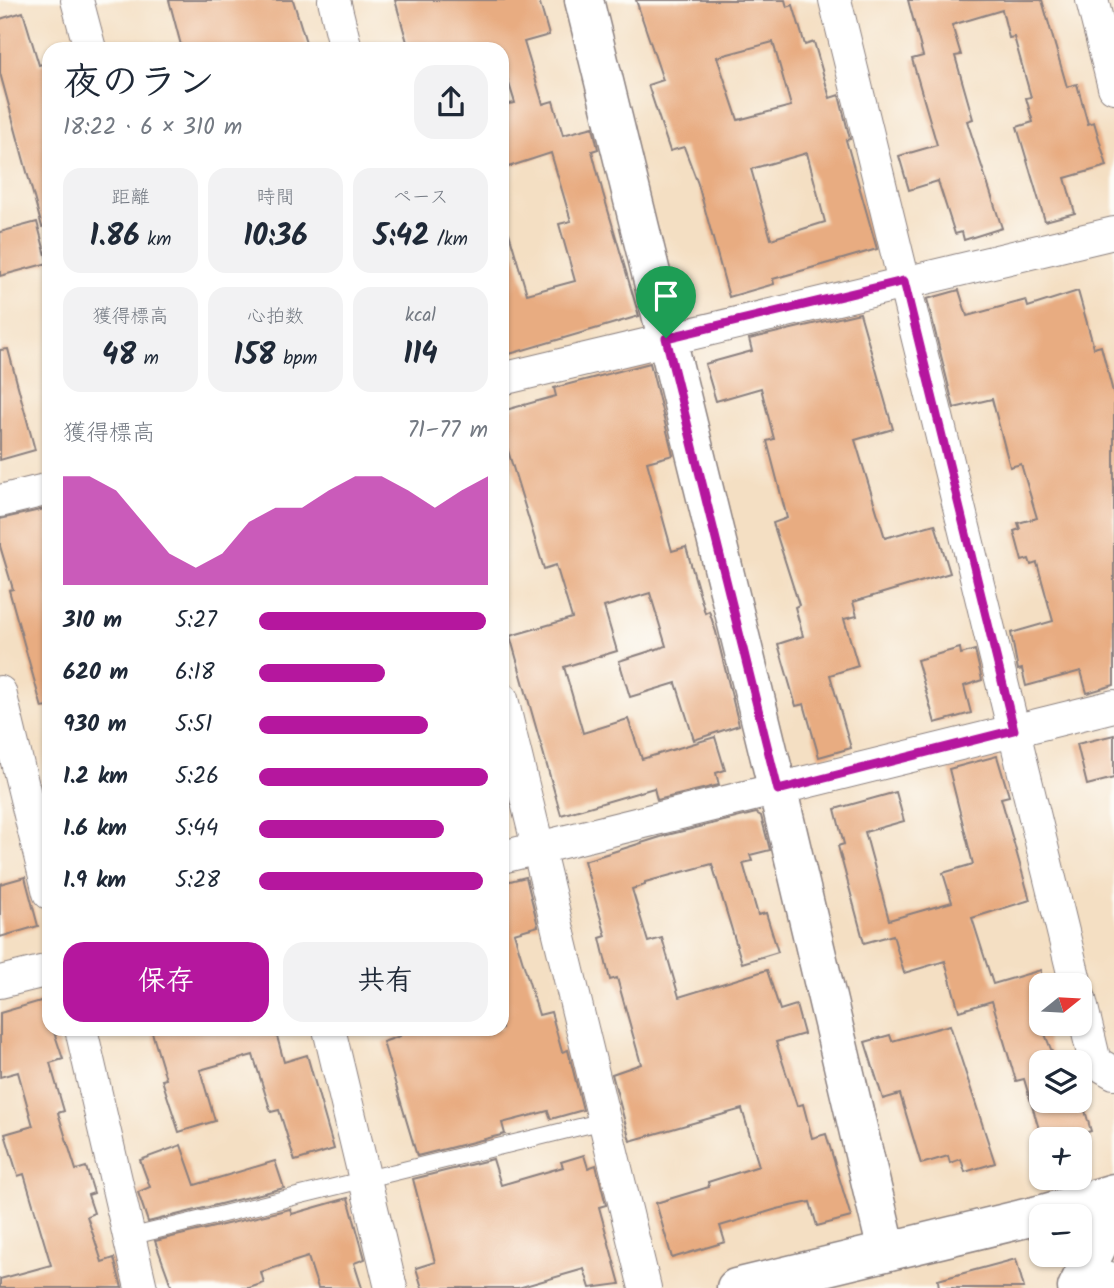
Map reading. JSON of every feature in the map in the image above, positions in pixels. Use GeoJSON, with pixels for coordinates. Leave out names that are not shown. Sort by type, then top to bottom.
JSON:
{"type":"FeatureCollection","features":[{"type":"Feature","properties":{"kind":"street"},"geometry":{"type":"LineString","coordinates":[[77,0],[88,42]]}},
{"type":"Feature","properties":{"kind":"street"},"geometry":{"type":"LineString","coordinates":[[334,0],[344,42]]}},
{"type":"Feature","properties":{"kind":"street"},"geometry":{"type":"LineString","coordinates":[[584,0],[778,790],[887,1251]]}},
{"type":"Feature","properties":{"kind":"street"},"geometry":{"type":"LineString","coordinates":[[835,0],[1073,973]]}},
{"type":"Feature","properties":{"kind":"street"},"geometry":{"type":"LineString","coordinates":[[1092,0],[1114,87]]}},
{"type":"Feature","properties":{"kind":"street"},"geometry":{"type":"LineString","coordinates":[[509,377],[1114,233]]}},
{"type":"Feature","properties":{"kind":"street"},"geometry":{"type":"LineString","coordinates":[[0,501],[42,491]]}},
{"type":"Feature","properties":{"kind":"street"},"geometry":{"type":"LineString","coordinates":[[0,692],[42,864]]}},
{"type":"Feature","properties":{"kind":"street"},"geometry":{"type":"LineString","coordinates":[[509,855],[1114,706]]}},
{"type":"Feature","properties":{"kind":"street"},"geometry":{"type":"LineString","coordinates":[[509,729],[645,1288]]}},
{"type":"Feature","properties":{"kind":"street"},"geometry":{"type":"LineString","coordinates":[[0,982],[42,972]]}},
{"type":"Feature","properties":{"kind":"street"},"geometry":{"type":"LineString","coordinates":[[83,1036],[141,1288]]}},
{"type":"Feature","properties":{"kind":"street"},"geometry":{"type":"LineString","coordinates":[[331,1036],[391,1288]]}},
{"type":"Feature","properties":{"kind":"street"},"geometry":{"type":"LineString","coordinates":[[1089,1036],[1095,1062],[1114,1073]]}},
{"type":"Feature","properties":{"kind":"street"},"geometry":{"type":"LineString","coordinates":[[736,1288],[1047,1213],[1114,1193]]}},
{"type":"Feature","properties":{"kind":"street"},"geometry":{"type":"LineString","coordinates":[[1092,1280],[1114,1212]]}},
{"type":"Feature","properties":{"kind":"lane"},"geometry":{"type":"LineString","coordinates":[[129,1237],[604,1121]]}},
{"type":"Feature","properties":{"kind":"building"},"geometry":{"type":"Polygon","coordinates":[[[169,0],[293,0],[306,42],[180,42],[169,0]]]}},
{"type":"Feature","properties":{"kind":"building"},"geometry":{"type":"Polygon","coordinates":[[[395,0],[539,0],[549,35],[524,42],[543,104],[553,101],[563,135],[593,127],[598,149],[592,151],[639,316],[509,354],[509,233],[527,294],[575,281],[559,224],[571,221],[551,153],[509,167],[509,104],[515,103],[509,84],[509,42],[407,42],[395,0]]]}},
{"type":"Feature","properties":{"kind":"building"},"geometry":{"type":"Polygon","coordinates":[[[636,0],[785,0],[787,7],[793,5],[805,45],[814,42],[830,98],[839,95],[850,139],[846,140],[877,249],[773,279],[774,284],[729,297],[698,184],[684,147],[670,151],[648,85],[663,80],[636,0]],[[773,42],[717,57],[738,120],[791,106],[773,42]],[[807,153],[751,169],[771,239],[825,222],[807,153]]]}},
{"type":"Feature","properties":{"kind":"building"},"geometry":{"type":"Polygon","coordinates":[[[908,0],[1042,0],[1067,87],[1077,84],[1088,124],[1094,122],[1107,166],[1065,178],[1075,213],[1045,221],[1017,127],[1033,122],[1026,98],[1031,97],[1014,37],[1009,38],[1002,10],[952,25],[961,55],[955,56],[973,119],[967,121],[1002,228],[964,240],[962,232],[955,234],[938,181],[909,190],[899,156],[937,145],[912,59],[923,56],[908,0]]]}},
{"type":"Feature","properties":{"kind":"building"},"geometry":{"type":"Polygon","coordinates":[[[23,12],[39,65],[42,64],[42,227],[0,73],[0,19],[23,12]]]}},
{"type":"Feature","properties":{"kind":"building"},"geometry":{"type":"Polygon","coordinates":[[[37,222],[42,241],[42,265],[0,276],[0,232],[37,222]]]}},
{"type":"Feature","properties":{"kind":"building"},"geometry":{"type":"Polygon","coordinates":[[[959,290],[967,316],[1026,300],[1028,307],[1078,291],[1094,348],[1101,346],[1114,396],[1114,685],[1087,693],[1081,671],[1026,686],[1022,669],[1018,670],[1011,633],[1053,621],[1037,563],[1031,565],[1029,559],[1022,561],[1014,531],[1020,529],[1018,523],[1037,518],[1021,464],[1010,467],[992,399],[954,408],[927,299],[959,290]]]}},
{"type":"Feature","properties":{"kind":"building"},"geometry":{"type":"Polygon","coordinates":[[[860,313],[893,429],[855,440],[885,538],[935,524],[950,573],[853,602],[857,616],[844,619],[858,666],[830,675],[851,748],[819,757],[804,704],[796,706],[778,644],[803,636],[795,607],[799,605],[773,523],[787,518],[767,441],[774,439],[761,388],[716,401],[705,364],[752,351],[749,339],[860,313]]]}},
{"type":"Feature","properties":{"kind":"building"},"geometry":{"type":"Polygon","coordinates":[[[8,349],[35,450],[0,460],[0,350],[8,349]]]}},
{"type":"Feature","properties":{"kind":"building"},"geometry":{"type":"Polygon","coordinates":[[[650,363],[673,455],[647,462],[672,551],[686,547],[705,613],[709,611],[739,725],[694,740],[676,683],[630,697],[619,661],[666,646],[650,593],[604,607],[617,651],[564,667],[583,733],[628,719],[642,759],[715,737],[725,770],[716,773],[719,785],[657,800],[654,788],[561,815],[510,636],[572,618],[556,565],[544,569],[509,454],[509,409],[556,396],[554,388],[650,363]]]}},
{"type":"Feature","properties":{"kind":"building"},"geometry":{"type":"Polygon","coordinates":[[[42,510],[42,708],[9,590],[13,589],[0,546],[0,519],[42,510]]]}},
{"type":"Feature","properties":{"kind":"building"},"geometry":{"type":"Polygon","coordinates":[[[960,648],[961,654],[975,650],[982,680],[964,686],[971,713],[935,723],[917,660],[960,648]]]}},
{"type":"Feature","properties":{"kind":"building"},"geometry":{"type":"Polygon","coordinates":[[[1114,735],[1114,778],[1087,785],[1077,744],[1114,735]]]}},
{"type":"Feature","properties":{"kind":"building"},"geometry":{"type":"Polygon","coordinates":[[[997,756],[1009,796],[1001,798],[1030,900],[972,918],[993,984],[1029,974],[1029,1036],[1046,1036],[1051,1050],[1029,1050],[1029,1096],[1024,1079],[1016,1081],[992,1001],[959,1011],[945,961],[904,973],[893,935],[864,943],[838,846],[844,844],[835,809],[896,792],[904,821],[865,832],[889,920],[952,902],[943,873],[973,864],[949,769],[997,756]]]}},
{"type":"Feature","properties":{"kind":"building"},"geometry":{"type":"Polygon","coordinates":[[[756,813],[761,816],[770,850],[750,855],[752,861],[743,863],[758,915],[766,913],[778,952],[742,963],[712,864],[645,882],[645,885],[632,889],[648,942],[662,938],[679,997],[767,970],[780,1010],[796,1005],[804,1034],[776,1042],[797,1106],[803,1104],[812,1138],[826,1134],[851,1217],[817,1226],[810,1202],[777,1209],[720,1226],[725,1242],[672,1258],[656,1203],[709,1187],[708,1182],[759,1166],[742,1109],[630,1141],[612,1074],[641,1064],[617,978],[610,980],[600,938],[606,936],[584,861],[667,835],[756,813]]]}},
{"type":"Feature","properties":{"kind":"building"},"geometry":{"type":"Polygon","coordinates":[[[25,877],[38,926],[0,937],[0,884],[25,877]]]}},
{"type":"Feature","properties":{"kind":"building"},"geometry":{"type":"Polygon","coordinates":[[[526,877],[538,926],[514,933],[539,1015],[551,1012],[562,1052],[568,1050],[583,1110],[551,1119],[548,1111],[502,1123],[505,1134],[417,1156],[383,1042],[400,1036],[509,1036],[509,881],[526,877]]]}},
{"type":"Feature","properties":{"kind":"building"},"geometry":{"type":"Polygon","coordinates":[[[42,1001],[42,1036],[55,1036],[63,1059],[50,1063],[64,1111],[58,1113],[76,1170],[86,1167],[94,1193],[88,1195],[94,1213],[87,1216],[102,1262],[114,1258],[122,1288],[0,1288],[0,1279],[51,1265],[24,1174],[18,1176],[5,1134],[33,1126],[18,1072],[0,1077],[0,1013],[42,1001]]]}},
{"type":"Feature","properties":{"kind":"building"},"geometry":{"type":"Polygon","coordinates":[[[950,1025],[995,1163],[965,1172],[961,1159],[950,1163],[948,1156],[921,1164],[900,1094],[883,1099],[865,1042],[890,1035],[892,1041],[950,1025]]]}},
{"type":"Feature","properties":{"kind":"building"},"geometry":{"type":"Polygon","coordinates":[[[153,1036],[277,1036],[284,1062],[307,1055],[334,1149],[295,1161],[279,1110],[271,1112],[253,1055],[200,1070],[215,1121],[179,1132],[162,1080],[166,1079],[153,1036]]]}},
{"type":"Feature","properties":{"kind":"building"},"geometry":{"type":"Polygon","coordinates":[[[1034,1113],[1086,1113],[1090,1127],[1038,1127],[1034,1113]]]}},
{"type":"Feature","properties":{"kind":"building"},"geometry":{"type":"Polygon","coordinates":[[[181,1145],[195,1185],[275,1161],[284,1188],[148,1222],[138,1192],[150,1187],[140,1160],[181,1145]]]}},
{"type":"Feature","properties":{"kind":"building"},"geometry":{"type":"Polygon","coordinates":[[[584,1155],[588,1168],[596,1165],[606,1205],[599,1207],[620,1284],[590,1288],[584,1269],[518,1288],[422,1288],[416,1268],[435,1262],[413,1179],[493,1159],[501,1185],[563,1167],[561,1162],[584,1155]]]}},
{"type":"Feature","properties":{"kind":"building"},"geometry":{"type":"Polygon","coordinates":[[[348,1198],[365,1259],[354,1263],[362,1288],[318,1288],[308,1257],[261,1272],[264,1283],[249,1288],[172,1288],[155,1241],[290,1209],[292,1214],[348,1198]]]}},
{"type":"Feature","properties":{"kind":"building"},"geometry":{"type":"Polygon","coordinates":[[[1016,1259],[1024,1288],[939,1288],[938,1280],[1016,1259]]]}},
{"type":"Feature","properties":{"kind":"route"},"geometry":{"type":"LineString","coordinates":[[904,281],[1014,730],[778,790],[666,338],[904,281]]}}]}
